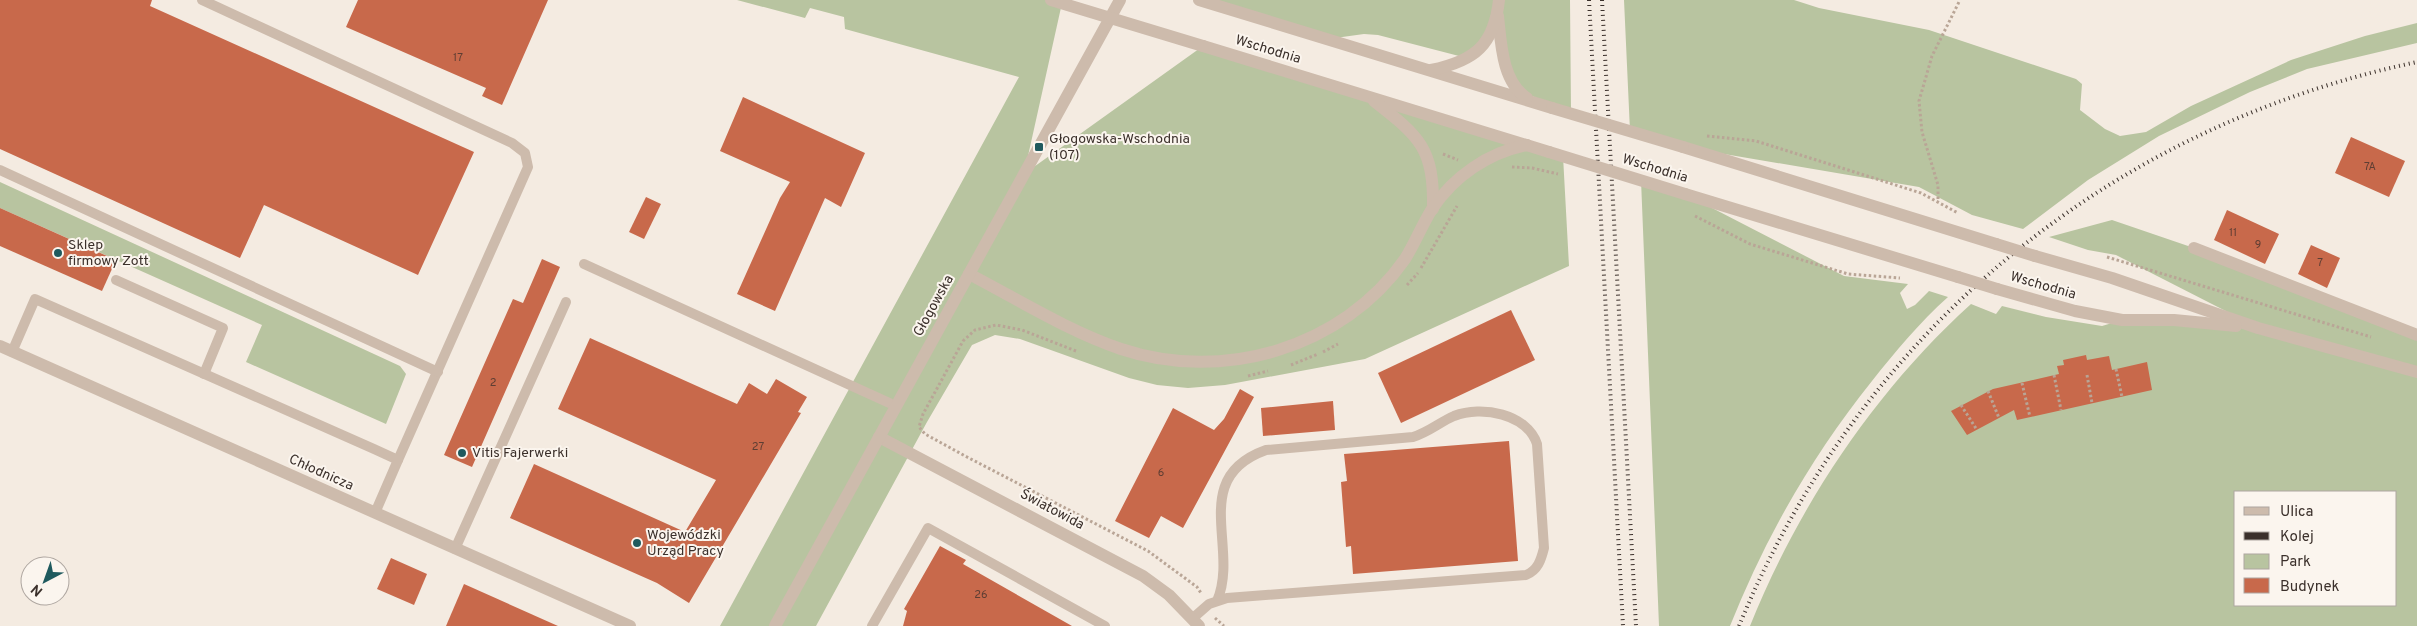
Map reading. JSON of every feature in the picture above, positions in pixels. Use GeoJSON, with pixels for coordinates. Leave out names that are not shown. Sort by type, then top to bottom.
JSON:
{"type":"FeatureCollection","features":[{"type":"Feature","properties":{"kind":"street","name":"Wschodnia"},"geometry":{"type":"LineString","coordinates":[[1051,0],[1997,289],[2075,311],[2122,320],[2174,320],[2258,328]]}},
{"type":"Feature","properties":{"kind":"street","name":"Głogowska"},"geometry":{"type":"LineString","coordinates":[[775,626],[1120,0]]}},
{"type":"Feature","properties":{"kind":"street","name":"Wschodnia"},"geometry":{"type":"LineString","coordinates":[[1199,0],[2112,278],[2258,328],[2417,372]]}},
{"type":"Feature","properties":{"kind":"street"},"geometry":{"type":"LineString","coordinates":[[1429,70],[1460,62],[1481,48],[1494,28],[1499,6]]}},
{"type":"Feature","properties":{"kind":"street"},"geometry":{"type":"LineString","coordinates":[[1499,6],[1504,55],[1513,83],[1521,94],[1536,103]]}},
{"type":"Feature","properties":{"kind":"street"},"geometry":{"type":"LineString","coordinates":[[1369,96],[1410,132],[1424,150],[1434,181],[1433,209]]}},
{"type":"Feature","properties":{"kind":"street"},"geometry":{"type":"LineString","coordinates":[[969,274],[1058,322],[1123,350],[1158,358],[1191,361],[1223,361],[1257,357],[1285,349],[1314,336],[1360,305],[1383,285],[1404,260],[1433,209],[1450,189],[1476,165],[1497,153],[1527,145]]}},
{"type":"Feature","properties":{"kind":"street"},"geometry":{"type":"LineString","coordinates":[[2194,248],[2417,335]]}},
{"type":"Feature","properties":{"kind":"street","name":"Chłodnicza"},"geometry":{"type":"LineString","coordinates":[[6,349],[630,626]]}},
{"type":"Feature","properties":{"kind":"street","name":"Światowida"},"geometry":{"type":"LineString","coordinates":[[880,437],[1143,576],[1196,622]]}},
{"type":"Feature","properties":{"kind":"lane"},"geometry":{"type":"LineString","coordinates":[[202,0],[512,143],[524,153],[528,167],[375,513]]}},
{"type":"Feature","properties":{"kind":"lane"},"geometry":{"type":"LineString","coordinates":[[0,170],[438,372]]}},
{"type":"Feature","properties":{"kind":"lane"},"geometry":{"type":"LineString","coordinates":[[584,264],[896,406]]}},
{"type":"Feature","properties":{"kind":"lane"},"geometry":{"type":"LineString","coordinates":[[116,280],[223,328],[204,374]]}},
{"type":"Feature","properties":{"kind":"lane"},"geometry":{"type":"LineString","coordinates":[[6,349],[35,299],[398,460]]}},
{"type":"Feature","properties":{"kind":"lane"},"geometry":{"type":"LineString","coordinates":[[455,549],[566,302]]}},
{"type":"Feature","properties":{"kind":"lane"},"geometry":{"type":"LineString","coordinates":[[1196,622],[1209,604],[1226,598],[1526,575],[1533,572],[1542,558],[1544,548],[1538,444],[1534,434],[1518,421],[1503,415],[1467,412],[1454,416],[1427,433],[1413,437],[1266,450],[1257,453],[1231,473],[1223,490],[1222,582],[1217,601]]}},
{"type":"Feature","properties":{"kind":"lane"},"geometry":{"type":"LineString","coordinates":[[872,626],[928,528],[1105,626]]}},
{"type":"Feature","properties":{"kind":"path"},"geometry":{"type":"LineString","coordinates":[[1938,200],[1938,185],[1922,132],[1919,101],[1932,56],[1960,0]]}},
{"type":"Feature","properties":{"kind":"path"},"geometry":{"type":"LineString","coordinates":[[1698,135],[1756,141],[1921,193],[1966,218]]}},
{"type":"Feature","properties":{"kind":"path"},"geometry":{"type":"LineString","coordinates":[[1437,151],[1465,164]]}},
{"type":"Feature","properties":{"kind":"path"},"geometry":{"type":"LineString","coordinates":[[1504,168],[1532,168],[1560,175]]}},
{"type":"Feature","properties":{"kind":"path"},"geometry":{"type":"LineString","coordinates":[[1404,289],[1429,257],[1461,200]]}},
{"type":"Feature","properties":{"kind":"path"},"geometry":{"type":"LineString","coordinates":[[1689,213],[1750,244],[1848,274],[1903,279]]}},
{"type":"Feature","properties":{"kind":"path"},"geometry":{"type":"LineString","coordinates":[[2098,256],[2113,258],[2380,340]]}},
{"type":"Feature","properties":{"kind":"path"},"geometry":{"type":"LineString","coordinates":[[1080,353],[1022,330],[996,324],[975,330],[963,341],[922,414],[919,427],[925,434],[967,457],[1148,551],[1198,586]]}},
{"type":"Feature","properties":{"kind":"path"},"geometry":{"type":"LineString","coordinates":[[1287,366],[1329,349],[1343,340]]}},
{"type":"Feature","properties":{"kind":"path"},"geometry":{"type":"LineString","coordinates":[[2116,369],[2122,397]]}},
{"type":"Feature","properties":{"kind":"path"},"geometry":{"type":"LineString","coordinates":[[1246,376],[1271,371]]}},
{"type":"Feature","properties":{"kind":"path"},"geometry":{"type":"LineString","coordinates":[[2054,375],[2061,410]]}},
{"type":"Feature","properties":{"kind":"path"},"geometry":{"type":"LineString","coordinates":[[2086,375],[2092,403]]}},
{"type":"Feature","properties":{"kind":"path"},"geometry":{"type":"LineString","coordinates":[[2022,382],[2030,417]]}},
{"type":"Feature","properties":{"kind":"path"},"geometry":{"type":"LineString","coordinates":[[1988,391],[1999,418]]}},
{"type":"Feature","properties":{"kind":"path"},"geometry":{"type":"LineString","coordinates":[[1961,405],[1977,430]]}},
{"type":"Feature","properties":{"kind":"path"},"geometry":{"type":"LineString","coordinates":[[1212,616],[1224,626]]}},
{"type":"Feature","properties":{"kind":"green space"},"geometry":{"type":"Polygon","coordinates":[[[737,0],[1051,0],[1062,3],[1024,174],[1203,46],[1563,156],[1569,266],[1365,359],[1225,385],[1188,388],[1157,385],[1129,378],[1020,339],[995,335],[972,345],[927,422],[816,626],[720,626],[1019,77],[845,29],[844,17],[810,8],[805,18],[737,0]]]}},
{"type":"Feature","properties":{"kind":"green space"},"geometry":{"type":"Polygon","coordinates":[[[1213,0],[1570,0],[1571,113],[1516,89],[1498,13],[1479,46],[1459,56],[1378,35],[1364,34],[1335,38],[1213,0]]]}},
{"type":"Feature","properties":{"kind":"green space"},"geometry":{"type":"Polygon","coordinates":[[[1624,0],[1794,0],[1819,8],[1929,30],[2076,79],[2082,84],[2080,110],[2105,129],[2120,136],[2146,132],[2191,106],[2291,60],[2365,36],[2417,23],[2417,43],[2307,69],[2250,92],[2159,136],[2088,180],[2023,229],[1972,215],[1919,187],[1683,147],[1630,131],[1624,0]]]}},
{"type":"Feature","properties":{"kind":"green space"},"geometry":{"type":"Polygon","coordinates":[[[1641,180],[1685,194],[1844,276],[1908,284],[1900,293],[1907,309],[1915,305],[1929,291],[1948,297],[1890,359],[1850,409],[1810,468],[1759,560],[1730,626],[1659,626],[1641,180]]]}},
{"type":"Feature","properties":{"kind":"green space"},"geometry":{"type":"Polygon","coordinates":[[[0,182],[400,366],[406,374],[386,424],[246,362],[262,325],[0,208],[0,182]]]}},
{"type":"Feature","properties":{"kind":"green space"},"geometry":{"type":"Polygon","coordinates":[[[2112,220],[2194,248],[2417,335],[2417,626],[1750,626],[1769,581],[1791,537],[1842,453],[1903,374],[1971,304],[1996,314],[2002,306],[2046,317],[2102,326],[2122,320],[2257,327],[2116,255],[2088,250],[2049,237],[2112,220]]]}},
{"type":"Feature","properties":{"kind":"building"},"geometry":{"type":"Polygon","coordinates":[[[0,0],[152,0],[150,6],[474,152],[418,275],[264,205],[240,258],[0,149],[0,0]]]}},
{"type":"Feature","properties":{"kind":"building"},"geometry":{"type":"Polygon","coordinates":[[[358,0],[548,0],[502,105],[482,96],[486,88],[346,27],[358,0]]]}},
{"type":"Feature","properties":{"kind":"building"},"geometry":{"type":"Polygon","coordinates":[[[743,97],[865,153],[841,207],[825,198],[775,311],[737,294],[780,198],[790,182],[720,151],[743,97]]]}},
{"type":"Feature","properties":{"kind":"building"},"geometry":{"type":"Polygon","coordinates":[[[2351,137],[2405,161],[2389,197],[2335,173],[2351,137]]]}},
{"type":"Feature","properties":{"kind":"building"},"geometry":{"type":"Polygon","coordinates":[[[646,197],[661,204],[644,239],[629,232],[646,197]]]}},
{"type":"Feature","properties":{"kind":"building","name":"Sklep firmowy Zott"},"geometry":{"type":"Polygon","coordinates":[[[0,208],[116,260],[102,291],[0,246],[0,208]]]}},
{"type":"Feature","properties":{"kind":"building"},"geometry":{"type":"Polygon","coordinates":[[[2227,210],[2279,234],[2265,264],[2214,240],[2227,210]]]}},
{"type":"Feature","properties":{"kind":"building"},"geometry":{"type":"Polygon","coordinates":[[[2311,245],[2340,258],[2327,288],[2298,274],[2311,245]]]}},
{"type":"Feature","properties":{"kind":"building"},"geometry":{"type":"Polygon","coordinates":[[[542,259],[560,267],[472,467],[444,455],[513,299],[523,303],[542,259]]]}},
{"type":"Feature","properties":{"kind":"building"},"geometry":{"type":"Polygon","coordinates":[[[1511,310],[1535,360],[1401,423],[1378,373],[1511,310]]]}},
{"type":"Feature","properties":{"kind":"building"},"geometry":{"type":"Polygon","coordinates":[[[590,338],[737,404],[749,383],[767,394],[776,379],[807,397],[798,412],[801,413],[689,603],[657,583],[510,518],[534,464],[685,532],[716,480],[558,409],[590,338]]]}},
{"type":"Feature","properties":{"kind":"building"},"geometry":{"type":"Polygon","coordinates":[[[2086,355],[2087,360],[2109,356],[2112,370],[2147,362],[2152,390],[2017,420],[2014,410],[1967,435],[1951,411],[1993,389],[2059,374],[2057,366],[2064,365],[2063,360],[2086,355]]]}},
{"type":"Feature","properties":{"kind":"building"},"geometry":{"type":"Polygon","coordinates":[[[1240,389],[1254,397],[1183,528],[1161,516],[1149,538],[1115,521],[1173,408],[1214,430],[1224,419],[1240,389]]]}},
{"type":"Feature","properties":{"kind":"building"},"geometry":{"type":"Polygon","coordinates":[[[1333,401],[1335,430],[1263,436],[1261,408],[1333,401]]]}},
{"type":"Feature","properties":{"kind":"building"},"geometry":{"type":"Polygon","coordinates":[[[1509,441],[1518,561],[1353,574],[1351,546],[1346,547],[1341,482],[1347,481],[1344,454],[1509,441]]]}},
{"type":"Feature","properties":{"kind":"building"},"geometry":{"type":"Polygon","coordinates":[[[940,546],[966,560],[963,564],[1072,626],[903,626],[907,611],[904,609],[940,546]]]}},
{"type":"Feature","properties":{"kind":"building"},"geometry":{"type":"Polygon","coordinates":[[[391,558],[427,574],[414,605],[377,589],[391,558]]]}},
{"type":"Feature","properties":{"kind":"building"},"geometry":{"type":"Polygon","coordinates":[[[464,584],[558,626],[446,626],[464,584]]]}},
{"type":"Feature","properties":{"kind":"railway"},"geometry":{"type":"LineString","coordinates":[[1589,0],[1623,626]]}},
{"type":"Feature","properties":{"kind":"railway"},"geometry":{"type":"LineString","coordinates":[[1602,0],[1636,626]]}},
{"type":"Feature","properties":{"kind":"railway"},"geometry":{"type":"LineString","coordinates":[[1739,626],[1790,520],[1852,423],[1925,336],[2007,258],[2098,192],[2198,136],[2304,93],[2417,62]]}},
{"type":"Feature","properties":{"kind":"place","name":"Głogowska-Wschodnia (107)"},"geometry":{"type":"Point","coordinates":[1039,147]}},
{"type":"Feature","properties":{"kind":"place","name":"Sklep firmowy Zott"},"geometry":{"type":"Point","coordinates":[58,253]}},
{"type":"Feature","properties":{"kind":"place","name":"Vitis Fajerwerki"},"geometry":{"type":"Point","coordinates":[462,453]}},
{"type":"Feature","properties":{"kind":"place","name":"Wojewódzki Urząd Pracy"},"geometry":{"type":"Point","coordinates":[637,543]}}]}
